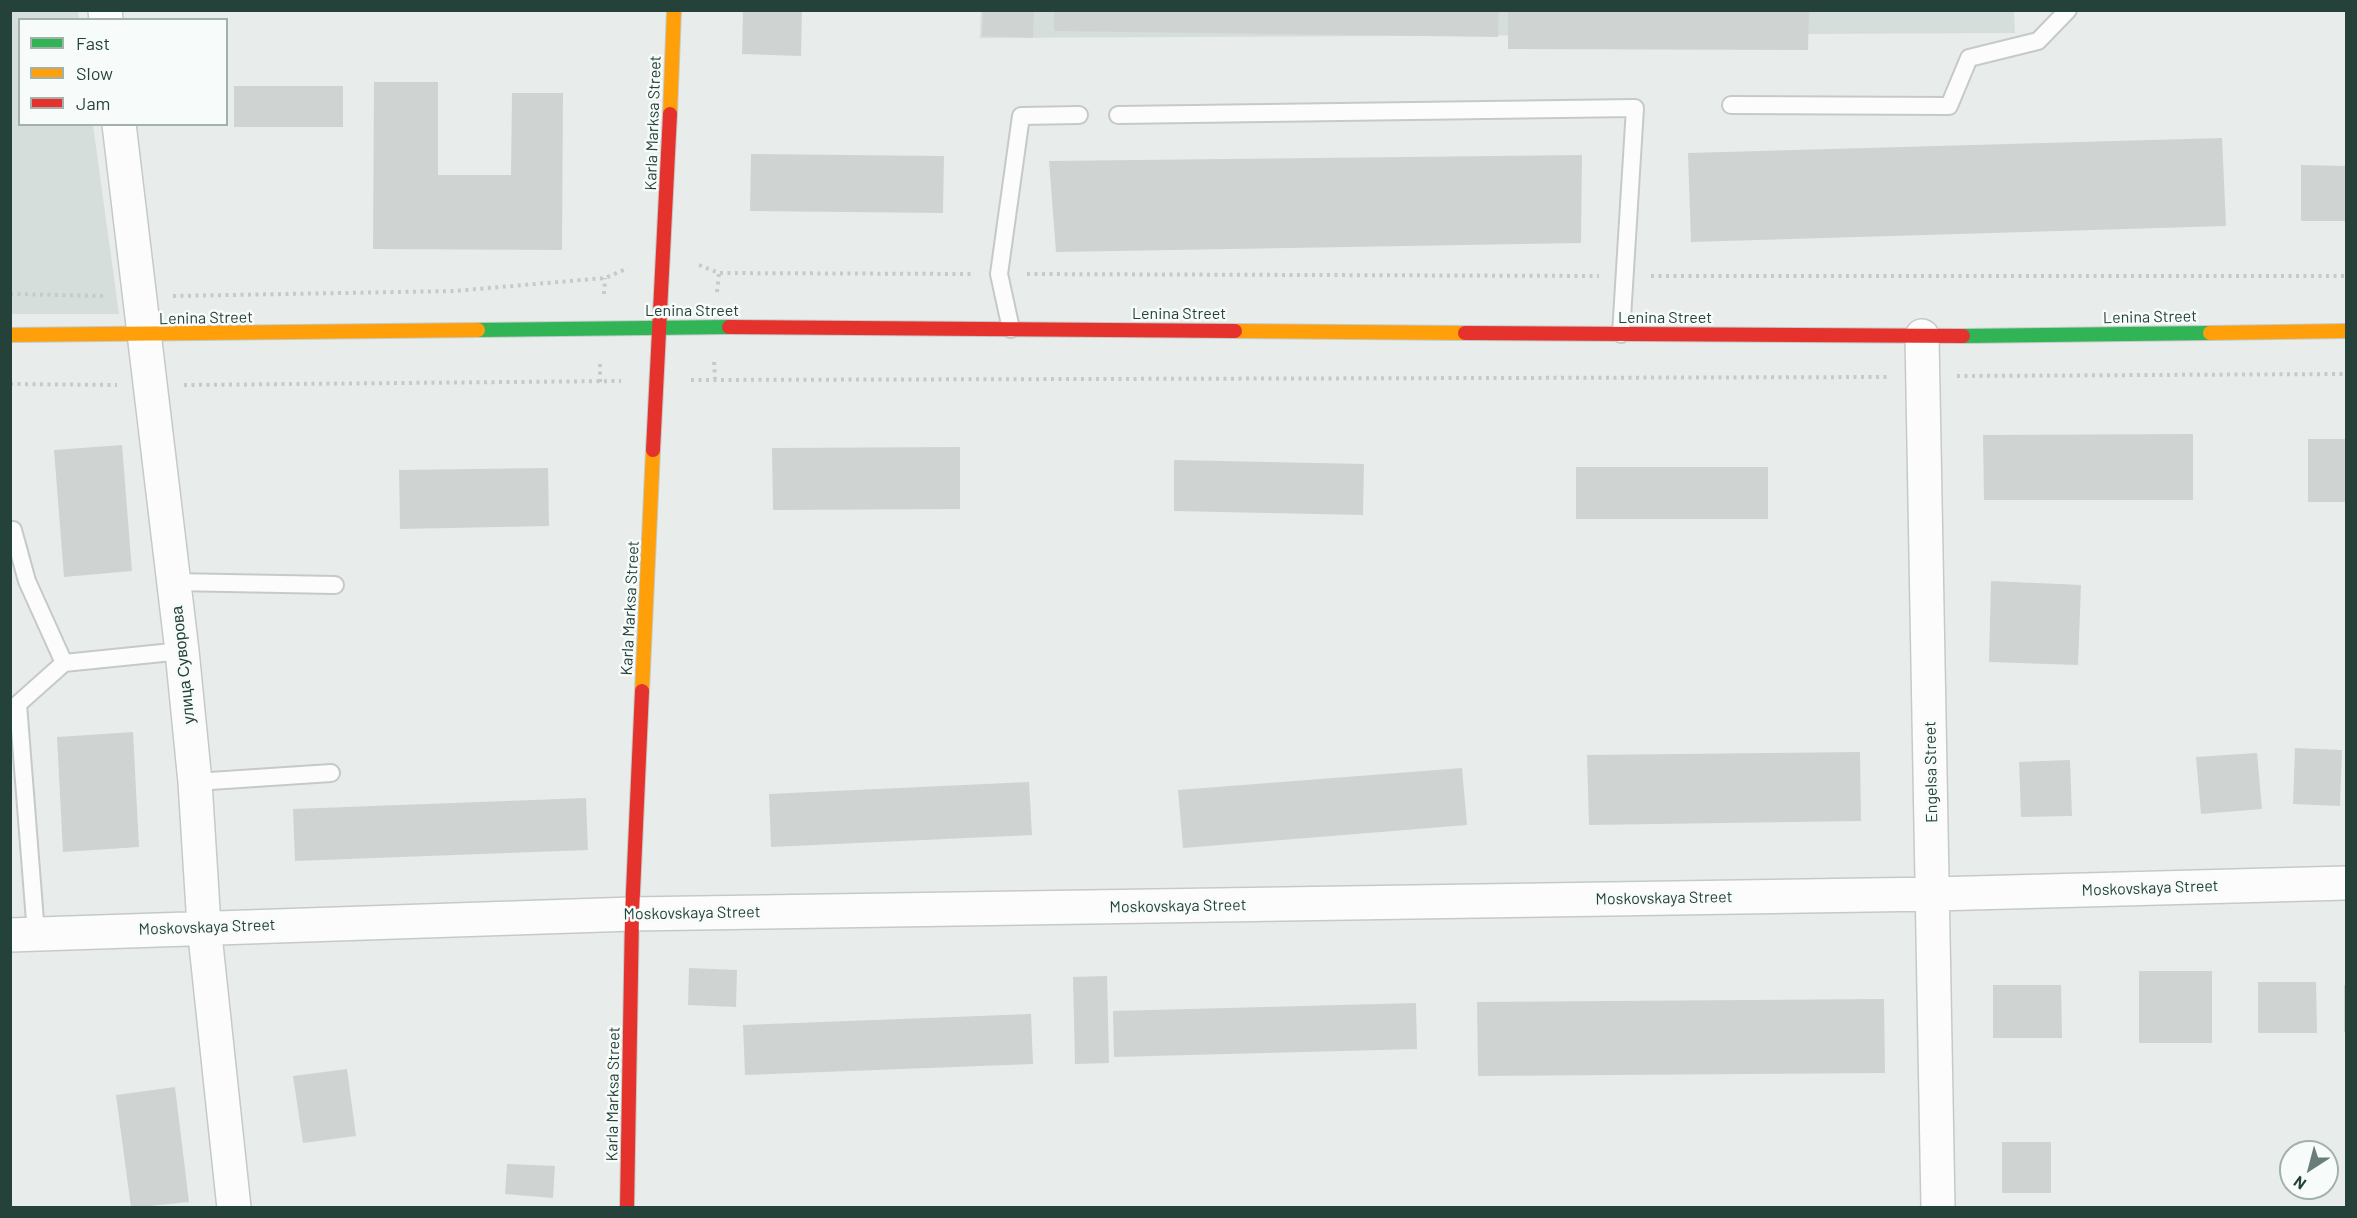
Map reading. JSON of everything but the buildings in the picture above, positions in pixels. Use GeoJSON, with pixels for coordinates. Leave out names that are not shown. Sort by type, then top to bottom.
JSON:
{"type":"FeatureCollection","features":[{"type":"Feature","properties":{"kind":"main road","name":"Karla Marksa Street"},"geometry":{"type":"LineString","coordinates":[[627,1208],[632,914],[656,381],[665,252],[674,10]]}},
{"type":"Feature","properties":{"kind":"main road","name":"Lenina Street"},"geometry":{"type":"LineString","coordinates":[[10,334],[145,335],[659,328],[1922,336],[2346,331]]}},
{"type":"Feature","properties":{"kind":"street","name":"улица Суворова"},"geometry":{"type":"LineString","coordinates":[[119,126],[182,651],[195,782],[204,926],[234,1208]]}},
{"type":"Feature","properties":{"kind":"street","name":"Engelsa Street"},"geometry":{"type":"LineString","coordinates":[[1922,336],[1938,1208]]}},
{"type":"Feature","properties":{"kind":"street","name":"Moskovskaya Street"},"geometry":{"type":"LineString","coordinates":[[23,934],[204,926],[632,914],[1934,894],[2346,883]]}},
{"type":"Feature","properties":{"kind":"lane"},"geometry":{"type":"LineString","coordinates":[[1731,105],[1948,106],[1969,58],[2038,41],[2068,10]]}},
{"type":"Feature","properties":{"kind":"lane"},"geometry":{"type":"LineString","coordinates":[[1118,115],[1635,108],[1621,334]]}},
{"type":"Feature","properties":{"kind":"lane"},"geometry":{"type":"LineString","coordinates":[[1011,329],[999,274],[1021,116],[1079,115]]}},
{"type":"Feature","properties":{"kind":"lane"},"geometry":{"type":"LineString","coordinates":[[13,530],[27,580],[64,663]]}},
{"type":"Feature","properties":{"kind":"lane"},"geometry":{"type":"LineString","coordinates":[[173,582],[335,585]]}},
{"type":"Feature","properties":{"kind":"lane"},"geometry":{"type":"LineString","coordinates":[[23,934],[18,704],[64,663],[182,651]]}},
{"type":"Feature","properties":{"kind":"lane"},"geometry":{"type":"LineString","coordinates":[[195,782],[331,773]]}},
{"type":"Feature","properties":{"kind":"path"},"geometry":{"type":"LineString","coordinates":[[10,294],[140,297],[454,291],[605,278],[665,252],[719,273],[2346,276]]}},
{"type":"Feature","properties":{"kind":"path"},"geometry":{"type":"LineString","coordinates":[[10,384],[2346,374]]}},
{"type":"Feature","properties":{"kind":"shaded area"},"geometry":{"type":"Polygon","coordinates":[[[11,10],[78,11],[79,18],[18,18],[18,126],[93,126],[119,314],[11,314],[11,10]]]}},
{"type":"Feature","properties":{"kind":"shaded area"},"geometry":{"type":"Polygon","coordinates":[[[981,10],[2014,10],[2015,33],[980,38],[981,10]]]}},
{"type":"Feature","properties":{"kind":"traffic: fast"},"geometry":{"type":"LineString","coordinates":[[478,330],[729,327]]}},
{"type":"Feature","properties":{"kind":"traffic: fast"},"geometry":{"type":"LineString","coordinates":[[1963,336],[2210,333]]}},
{"type":"Feature","properties":{"kind":"traffic: slow"},"geometry":{"type":"LineString","coordinates":[[670,114],[674,10]]}},
{"type":"Feature","properties":{"kind":"traffic: slow"},"geometry":{"type":"LineString","coordinates":[[10,335],[478,330]]}},
{"type":"Feature","properties":{"kind":"traffic: slow"},"geometry":{"type":"LineString","coordinates":[[1235,331],[1465,333]]}},
{"type":"Feature","properties":{"kind":"traffic: slow"},"geometry":{"type":"LineString","coordinates":[[2210,333],[2346,331]]}},
{"type":"Feature","properties":{"kind":"traffic: slow"},"geometry":{"type":"LineString","coordinates":[[642,691],[653,450]]}},
{"type":"Feature","properties":{"kind":"traffic: jam"},"geometry":{"type":"LineString","coordinates":[[653,450],[670,114]]}},
{"type":"Feature","properties":{"kind":"traffic: jam"},"geometry":{"type":"LineString","coordinates":[[729,327],[1235,331]]}},
{"type":"Feature","properties":{"kind":"traffic: jam"},"geometry":{"type":"LineString","coordinates":[[1465,333],[1963,336]]}},
{"type":"Feature","properties":{"kind":"traffic: jam"},"geometry":{"type":"LineString","coordinates":[[627,1208],[632,914],[642,691]]}}]}
